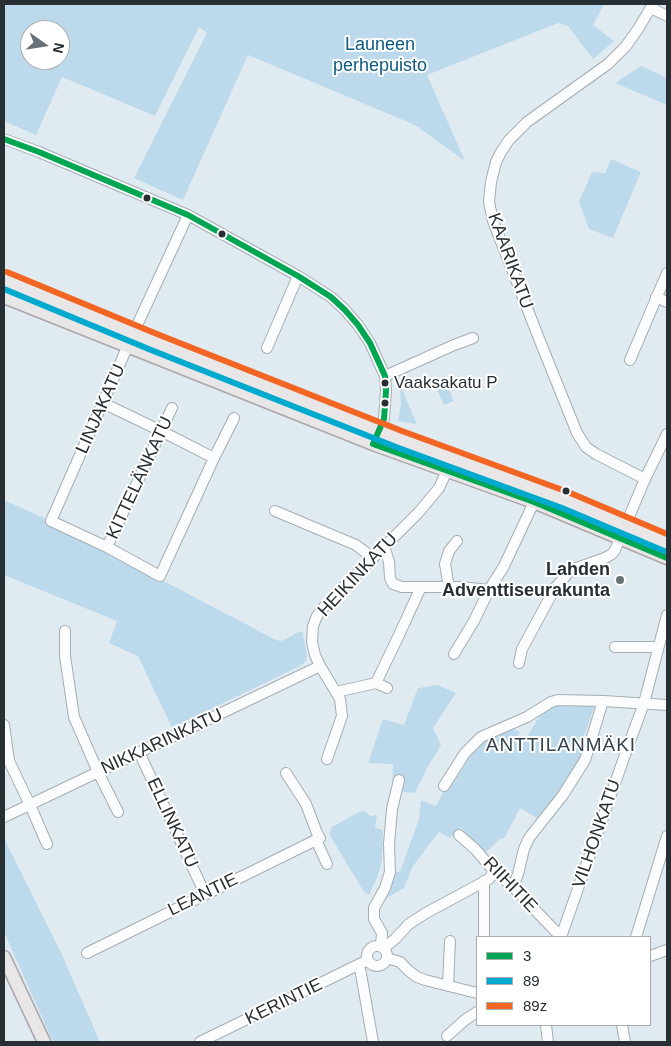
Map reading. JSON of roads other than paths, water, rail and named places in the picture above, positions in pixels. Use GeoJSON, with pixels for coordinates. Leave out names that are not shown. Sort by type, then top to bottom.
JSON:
{"type":"FeatureCollection","features":[{"type":"Feature","properties":{"kind":"main road"},"geometry":{"type":"LineString","coordinates":[[4,280],[131,340],[374,444],[565,500],[667,543]]}},
{"type":"Feature","properties":{"kind":"main road"},"geometry":{"type":"LineString","coordinates":[[4,297],[131,340],[379,431],[450,465],[667,558]]}},
{"type":"Feature","properties":{"kind":"main road"},"geometry":{"type":"LineString","coordinates":[[4,957],[44,1042]]}},
{"type":"Feature","properties":{"kind":"street"},"geometry":{"type":"LineString","coordinates":[[652,6],[667,16]]}},
{"type":"Feature","properties":{"kind":"street","name":"KAARIKATU"},"geometry":{"type":"LineString","coordinates":[[645,478],[596,454],[586,447],[577,433],[494,221],[490,202],[491,182],[496,162],[509,140],[527,122],[608,64],[626,46],[652,6]]}},
{"type":"Feature","properties":{"kind":"street"},"geometry":{"type":"LineString","coordinates":[[4,139],[188,215],[298,276],[331,297],[349,315],[370,343],[385,376],[386,408],[384,420],[374,444]]}},
{"type":"Feature","properties":{"kind":"street","name":"LINJAKATU"},"geometry":{"type":"LineString","coordinates":[[107,547],[51,521],[188,215]]}},
{"type":"Feature","properties":{"kind":"street"},"geometry":{"type":"LineString","coordinates":[[630,360],[667,273]]}},
{"type":"Feature","properties":{"kind":"street"},"geometry":{"type":"LineString","coordinates":[[267,348],[298,276]]}},
{"type":"Feature","properties":{"kind":"street"},"geometry":{"type":"LineString","coordinates":[[656,297],[667,302]]}},
{"type":"Feature","properties":{"kind":"street"},"geometry":{"type":"LineString","coordinates":[[385,376],[473,338]]}},
{"type":"Feature","properties":{"kind":"street"},"geometry":{"type":"LineString","coordinates":[[103,403],[214,458]]}},
{"type":"Feature","properties":{"kind":"street","name":"KITTELÄNKATU"},"geometry":{"type":"LineString","coordinates":[[107,547],[172,408]]}},
{"type":"Feature","properties":{"kind":"street"},"geometry":{"type":"LineString","coordinates":[[107,547],[160,576],[234,418]]}},
{"type":"Feature","properties":{"kind":"street"},"geometry":{"type":"LineString","coordinates":[[519,663],[522,649],[554,588],[571,570],[612,554],[645,478],[666,440]]}},
{"type":"Feature","properties":{"kind":"street","name":"HEIKINKATU"},"geometry":{"type":"LineString","coordinates":[[327,759],[342,716],[340,699],[314,655],[312,642],[313,626],[317,616],[419,512],[439,488],[450,465]]}},
{"type":"Feature","properties":{"kind":"street"},"geometry":{"type":"LineString","coordinates":[[454,654],[504,566],[534,502]]}},
{"type":"Feature","properties":{"kind":"street"},"geometry":{"type":"LineString","coordinates":[[275,511],[356,545],[372,558]]}},
{"type":"Feature","properties":{"kind":"street"},"geometry":{"type":"LineString","coordinates":[[449,588],[445,564],[449,551],[457,541]]}},
{"type":"Feature","properties":{"kind":"street"},"geometry":{"type":"LineString","coordinates":[[384,546],[389,562],[390,578],[393,584],[402,587],[461,587],[489,590]]}},
{"type":"Feature","properties":{"kind":"street"},"geometry":{"type":"LineString","coordinates":[[376,683],[421,587]]}},
{"type":"Feature","properties":{"kind":"street","name":"VILHONKATU"},"geometry":{"type":"LineString","coordinates":[[561,936],[644,703],[667,615]]}},
{"type":"Feature","properties":{"kind":"street"},"geometry":{"type":"LineString","coordinates":[[65,631],[65,656],[74,717],[118,812]]}},
{"type":"Feature","properties":{"kind":"street"},"geometry":{"type":"LineString","coordinates":[[615,647],[658,647]]}},
{"type":"Feature","properties":{"kind":"street","name":"NIKKARINKATU"},"geometry":{"type":"LineString","coordinates":[[4,817],[320,666]]}},
{"type":"Feature","properties":{"kind":"street"},"geometry":{"type":"LineString","coordinates":[[336,692],[376,683],[387,688]]}},
{"type":"Feature","properties":{"kind":"street"},"geometry":{"type":"LineString","coordinates":[[444,786],[466,753],[481,737],[527,717],[550,702],[558,700],[667,704]]}},
{"type":"Feature","properties":{"kind":"street"},"geometry":{"type":"LineString","coordinates":[[513,887],[529,838],[563,795],[585,760],[603,701]]}},
{"type":"Feature","properties":{"kind":"street"},"geometry":{"type":"LineString","coordinates":[[4,724],[9,761],[47,844]]}},
{"type":"Feature","properties":{"kind":"street","name":"ELLINKATU"},"geometry":{"type":"LineString","coordinates":[[139,752],[205,894]]}},
{"type":"Feature","properties":{"kind":"street"},"geometry":{"type":"LineString","coordinates":[[286,773],[306,804],[327,864]]}},
{"type":"Feature","properties":{"kind":"street"},"geometry":{"type":"LineString","coordinates":[[363,963],[379,966],[384,964],[387,958],[387,953],[381,944],[382,933],[374,919],[374,908],[385,888],[390,872],[389,844],[392,809],[399,780]]}},
{"type":"Feature","properties":{"kind":"street","name":"RIIHITIE"},"geometry":{"type":"LineString","coordinates":[[459,834],[476,849],[494,871],[513,887],[560,936]]}},
{"type":"Feature","properties":{"kind":"street"},"geometry":{"type":"LineString","coordinates":[[636,936],[667,836]]}},
{"type":"Feature","properties":{"kind":"street","name":"LEANTIE"},"geometry":{"type":"LineString","coordinates":[[87,953],[318,839]]}},
{"type":"Feature","properties":{"kind":"street"},"geometry":{"type":"LineString","coordinates":[[373,1042],[361,974],[363,963],[370,948],[381,944],[389,944],[409,924],[426,912],[488,879],[494,871]]}},
{"type":"Feature","properties":{"kind":"street"},"geometry":{"type":"LineString","coordinates":[[484,881],[484,936]]}},
{"type":"Feature","properties":{"kind":"street"},"geometry":{"type":"LineString","coordinates":[[448,986],[450,941]]}},
{"type":"Feature","properties":{"kind":"street"},"geometry":{"type":"LineString","coordinates":[[651,956],[667,950]]}},
{"type":"Feature","properties":{"kind":"street"},"geometry":{"type":"LineString","coordinates":[[387,958],[400,962],[417,977],[476,993]]}},
{"type":"Feature","properties":{"kind":"street","name":"KERINTIE"},"geometry":{"type":"LineString","coordinates":[[200,1042],[363,963]]}},
{"type":"Feature","properties":{"kind":"street"},"geometry":{"type":"LineString","coordinates":[[446,1036],[476,1013]]}},
{"type":"Feature","properties":{"kind":"street"},"geometry":{"type":"LineString","coordinates":[[546,1026],[548,1042]]}},
{"type":"Feature","properties":{"kind":"street"},"geometry":{"type":"LineString","coordinates":[[622,1026],[625,1042]]}},
{"type":"Feature","properties":{"kind":"place","name":"Vaaksakatu P"},"geometry":{"type":"Point","coordinates":[385,383]}},
{"type":"Feature","properties":{"kind":"place","name":"Lahden Adventtiseurakunta"},"geometry":{"type":"Point","coordinates":[620,580]}},
{"type":"Feature","properties":{"kind":"district","name":"ANTTILANMÄKI"},"geometry":{"type":"Point","coordinates":[561,746]}},
{"type":"Feature","properties":{"kind":"park label","name":"Launeen perhepuisto"},"geometry":{"type":"Point","coordinates":[380,55]}}]}
